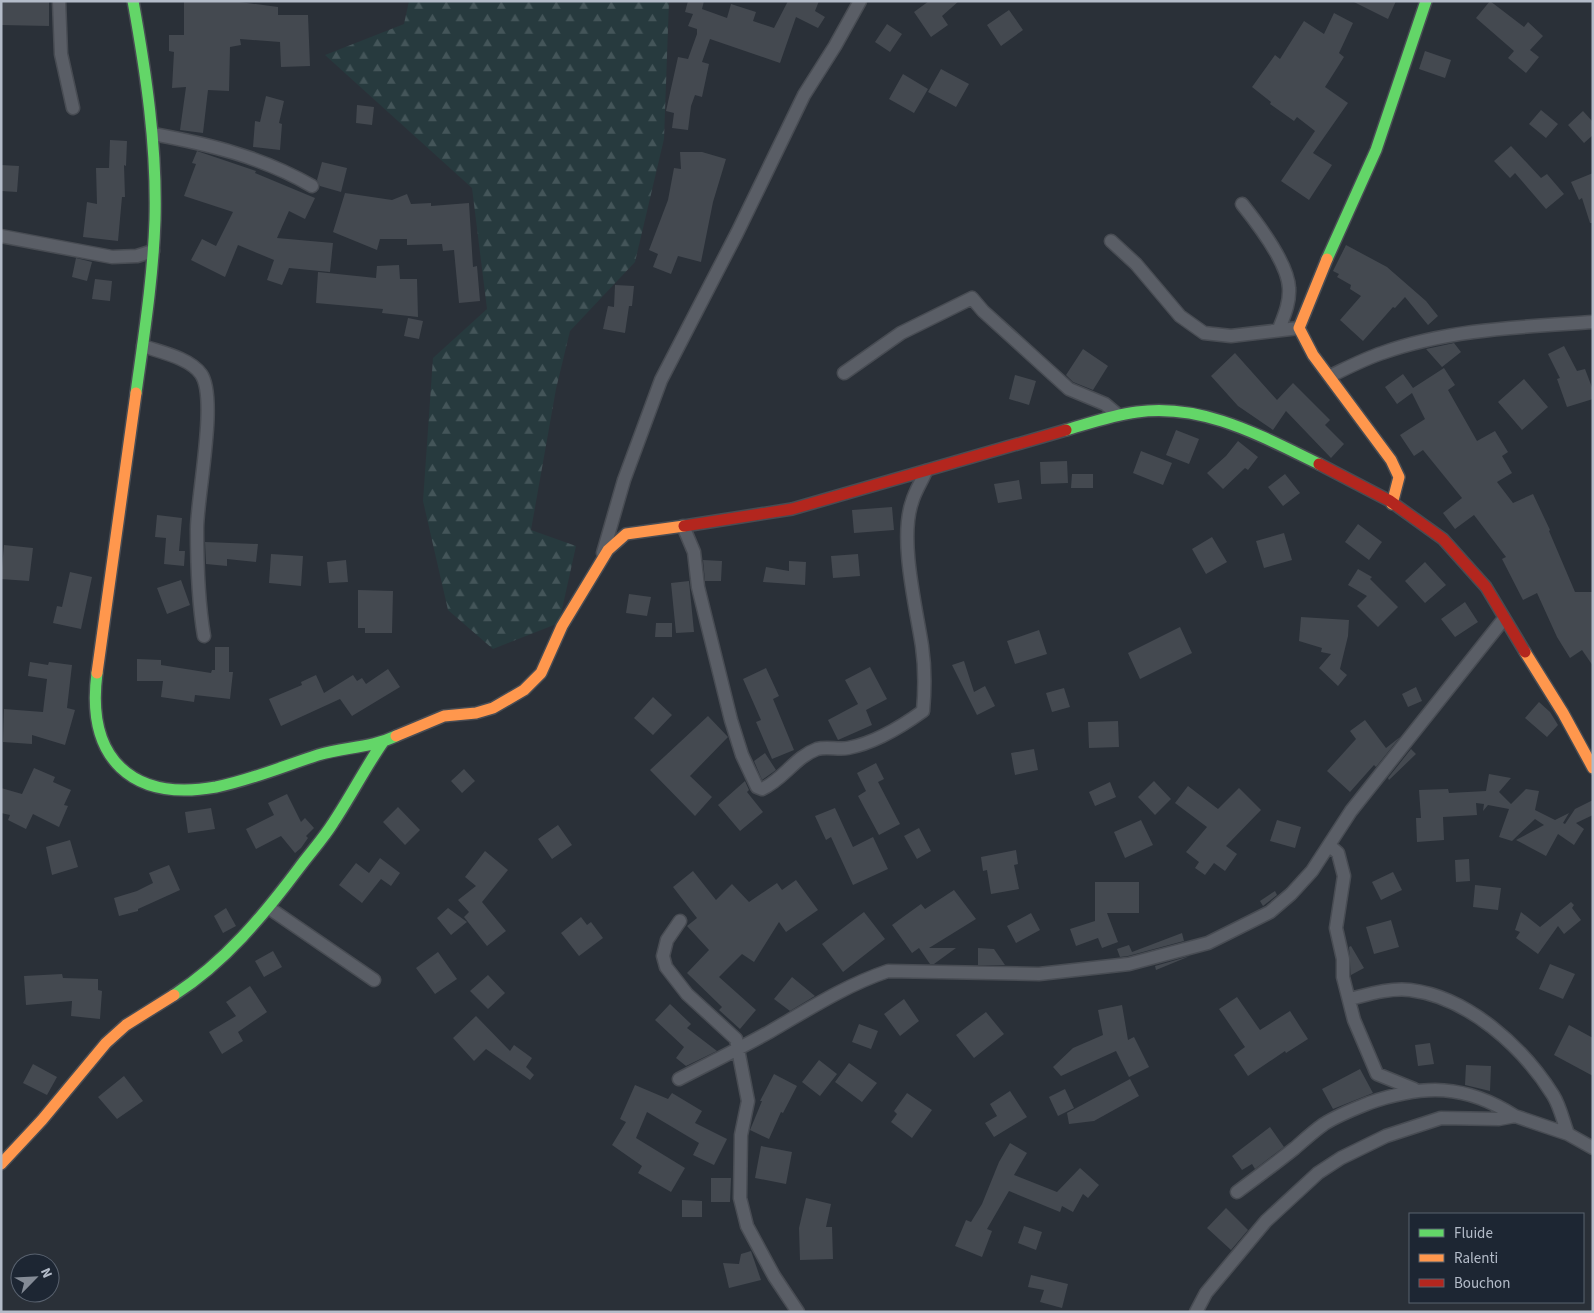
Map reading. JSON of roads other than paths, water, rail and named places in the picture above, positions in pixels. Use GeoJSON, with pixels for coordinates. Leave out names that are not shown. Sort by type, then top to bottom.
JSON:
{"type":"FeatureCollection","features":[{"type":"Feature","properties":{"kind":"main road"},"geometry":{"type":"LineString","coordinates":[[132,1],[147,79],[153,134],[155,194],[153,251],[143,346],[94,696],[96,724],[105,748],[118,766],[134,780],[154,786],[188,789],[213,788],[274,771],[320,754],[383,742],[451,714],[468,714],[494,707],[517,696],[534,682],[554,649],[562,626],[570,616],[604,552],[615,541],[626,534],[792,509],[1141,410],[1191,412],[1223,420],[1256,433],[1354,482],[1423,524],[1457,553],[1490,593],[1503,620],[1556,699],[1592,764]]}},
{"type":"Feature","properties":{"kind":"main road"},"geometry":{"type":"LineString","coordinates":[[1392,504],[1399,477],[1376,439],[1313,355],[1299,328],[1323,267],[1355,201],[1376,150],[1426,1]]}},
{"type":"Feature","properties":{"kind":"main road"},"geometry":{"type":"LineString","coordinates":[[1,1164],[42,1120],[106,1043],[126,1025],[196,982],[229,952],[269,908],[333,823],[364,769],[383,742]]}},
{"type":"Feature","properties":{"kind":"street"},"geometry":{"type":"LineString","coordinates":[[59,1],[60,54],[73,108]]}},
{"type":"Feature","properties":{"kind":"street"},"geometry":{"type":"LineString","coordinates":[[604,552],[624,480],[661,380],[737,234],[804,94],[836,46],[860,1]]}},
{"type":"Feature","properties":{"kind":"street"},"geometry":{"type":"LineString","coordinates":[[153,134],[192,141],[237,153],[312,186]]}},
{"type":"Feature","properties":{"kind":"street"},"geometry":{"type":"LineString","coordinates":[[1242,204],[1275,250],[1289,287],[1287,308],[1278,329]]}},
{"type":"Feature","properties":{"kind":"street"},"geometry":{"type":"LineString","coordinates":[[1,236],[65,247],[98,256],[137,256],[153,251]]}},
{"type":"Feature","properties":{"kind":"street"},"geometry":{"type":"LineString","coordinates":[[1111,241],[1136,264],[1180,316],[1204,333],[1231,336],[1299,328]]}},
{"type":"Feature","properties":{"kind":"street"},"geometry":{"type":"LineString","coordinates":[[844,373],[901,333],[972,298],[983,311],[1069,389],[1105,404],[1118,415]]}},
{"type":"Feature","properties":{"kind":"street"},"geometry":{"type":"LineString","coordinates":[[1330,376],[1381,353],[1448,336],[1507,328],[1593,322]]}},
{"type":"Feature","properties":{"kind":"street"},"geometry":{"type":"LineString","coordinates":[[143,346],[190,364],[201,373],[208,389],[197,531],[200,613],[204,636]]}},
{"type":"Feature","properties":{"kind":"street"},"geometry":{"type":"LineString","coordinates":[[683,526],[694,552],[698,587],[731,720],[742,755],[757,787],[762,789],[802,758],[818,749],[854,746],[900,728],[923,711],[925,689],[922,649],[908,551],[908,519],[911,502],[926,471]]}},
{"type":"Feature","properties":{"kind":"street"},"geometry":{"type":"LineString","coordinates":[[679,1079],[837,993],[868,977],[888,971],[1039,974],[1129,964],[1208,942],[1270,912],[1292,894],[1330,846],[1351,811],[1503,620]]}},
{"type":"Feature","properties":{"kind":"street"},"geometry":{"type":"LineString","coordinates":[[1330,846],[1338,853],[1344,876],[1336,928],[1343,959],[1343,977],[1354,1020],[1377,1074],[1415,1090]]}},
{"type":"Feature","properties":{"kind":"street"},"geometry":{"type":"LineString","coordinates":[[269,908],[374,980]]}},
{"type":"Feature","properties":{"kind":"street"},"geometry":{"type":"LineString","coordinates":[[680,922],[666,940],[663,956],[666,967],[687,994],[736,1038],[748,1101],[741,1135],[739,1164],[740,1198],[747,1226],[774,1276],[798,1312]]}},
{"type":"Feature","properties":{"kind":"street"},"geometry":{"type":"LineString","coordinates":[[1350,999],[1380,991],[1410,990],[1440,999],[1494,1026],[1536,1072],[1554,1096],[1568,1134]]}},
{"type":"Feature","properties":{"kind":"street"},"geometry":{"type":"LineString","coordinates":[[1237,1192],[1324,1124],[1358,1108],[1415,1090],[1442,1089],[1473,1095],[1500,1106],[1515,1116],[1568,1134],[1593,1148]]}},
{"type":"Feature","properties":{"kind":"street"},"geometry":{"type":"LineString","coordinates":[[1196,1312],[1206,1293],[1266,1221],[1318,1173],[1341,1158],[1386,1136],[1441,1118],[1499,1120],[1515,1116]]}}]}
